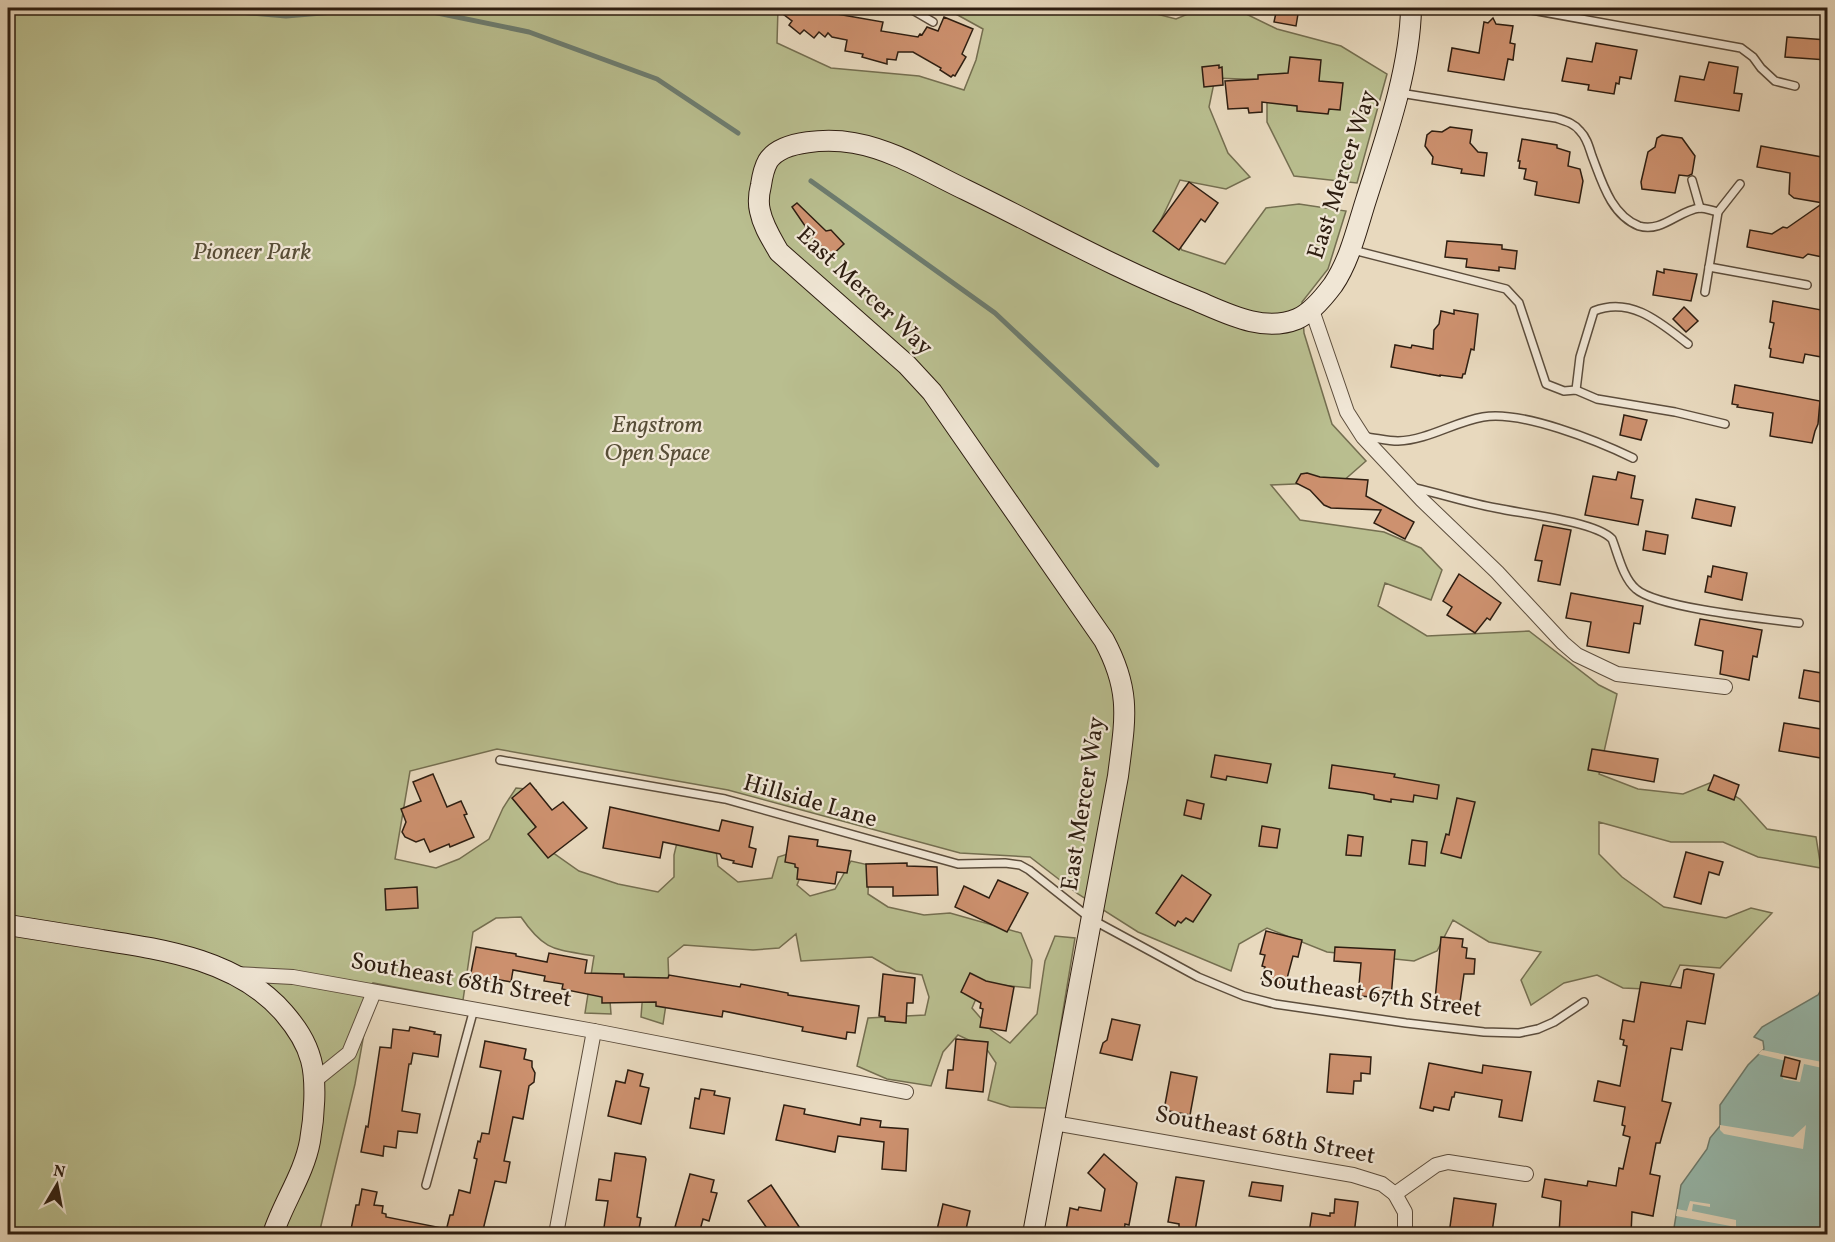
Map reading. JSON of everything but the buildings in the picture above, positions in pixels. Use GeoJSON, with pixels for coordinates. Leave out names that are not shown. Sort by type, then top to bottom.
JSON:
{"type":"FeatureCollection","features":[{"type":"Feature","properties":{"kind":"street","name":"East Mercer Way"},"geometry":{"type":"LineString","coordinates":[[1033,1234],[1123,738],[1125,700],[1123,683],[1116,661],[1104,640],[932,392],[907,365],[779,252],[765,228],[759,208],[765,168],[768,160],[777,152],[790,146],[826,141],[854,143],[900,158],[1143,279],[1238,318],[1260,323],[1279,323],[1297,319],[1312,310],[1334,284],[1351,249],[1397,93],[1410,37],[1411,8]]}},
{"type":"Feature","properties":{"kind":"street"},"geometry":{"type":"LineString","coordinates":[[1312,310],[1347,412],[1363,437],[1409,486],[1497,572],[1563,643],[1577,655],[1617,674],[1725,687]]}},
{"type":"Feature","properties":{"kind":"street","name":"Southeast 68th Street"},"geometry":{"type":"LineString","coordinates":[[8,925],[154,948],[182,955],[233,974],[293,977],[594,1030],[906,1092]]}},
{"type":"Feature","properties":{"kind":"street"},"geometry":{"type":"LineString","coordinates":[[233,974],[258,988],[296,1026],[306,1044],[312,1062],[313,1115],[310,1143],[273,1234]]}},
{"type":"Feature","properties":{"kind":"street"},"geometry":{"type":"LineString","coordinates":[[313,1082],[349,1053],[374,992]]}},
{"type":"Feature","properties":{"kind":"street"},"geometry":{"type":"LineString","coordinates":[[556,1234],[594,1030]]}},
{"type":"Feature","properties":{"kind":"street","name":"Southeast 68th Street"},"geometry":{"type":"LineString","coordinates":[[1054,1123],[1353,1175],[1382,1184],[1395,1194],[1436,1165],[1448,1162],[1526,1174]]}},
{"type":"Feature","properties":{"kind":"street"},"geometry":{"type":"LineString","coordinates":[[1395,1194],[1405,1212],[1405,1234]]}},
{"type":"Feature","properties":{"kind":"lane"},"geometry":{"type":"LineString","coordinates":[[909,8],[933,22]]}},
{"type":"Feature","properties":{"kind":"lane"},"geometry":{"type":"LineString","coordinates":[[1521,8],[1741,48],[1753,57],[1775,81],[1795,86]]}},
{"type":"Feature","properties":{"kind":"lane"},"geometry":{"type":"LineString","coordinates":[[1397,93],[1556,118],[1571,123],[1588,143],[1611,202],[1619,213],[1642,227],[1655,227],[1700,208],[1718,212]]}},
{"type":"Feature","properties":{"kind":"lane"},"geometry":{"type":"LineString","coordinates":[[1692,180],[1700,208]]}},
{"type":"Feature","properties":{"kind":"lane"},"geometry":{"type":"LineString","coordinates":[[1705,292],[1718,212],[1740,184]]}},
{"type":"Feature","properties":{"kind":"lane"},"geometry":{"type":"LineString","coordinates":[[1351,249],[1506,290],[1519,303],[1546,384],[1564,391],[1576,390],[1597,399],[1675,412],[1725,424]]}},
{"type":"Feature","properties":{"kind":"lane"},"geometry":{"type":"LineString","coordinates":[[1709,267],[1807,285]]}},
{"type":"Feature","properties":{"kind":"lane"},"geometry":{"type":"LineString","coordinates":[[1576,390],[1586,332],[1594,311],[1600,308],[1619,305],[1637,310],[1655,319],[1688,344]]}},
{"type":"Feature","properties":{"kind":"lane"},"geometry":{"type":"LineString","coordinates":[[1363,437],[1397,441],[1416,438],[1485,416],[1508,417],[1569,431],[1633,458]]}},
{"type":"Feature","properties":{"kind":"lane"},"geometry":{"type":"LineString","coordinates":[[1409,486],[1493,508],[1585,526],[1607,534],[1612,539],[1634,588],[1655,599],[1690,607],[1799,623]]}},
{"type":"Feature","properties":{"kind":"lane","name":"Hillside Lane"},"geometry":{"type":"LineString","coordinates":[[501,760],[725,799],[958,864],[1020,865],[1091,919]]}},
{"type":"Feature","properties":{"kind":"lane","name":"Southeast 67th Street"},"geometry":{"type":"LineString","coordinates":[[1091,919],[1198,977],[1244,996],[1275,1004],[1406,1023],[1484,1032],[1519,1033],[1538,1029],[1554,1022],[1584,1002]]}},
{"type":"Feature","properties":{"kind":"lane"},"geometry":{"type":"LineString","coordinates":[[426,1185],[474,1009]]}},
{"type":"Feature","properties":{"kind":"green space"},"geometry":{"type":"Polygon","coordinates":[[[8,8],[778,8],[777,43],[831,68],[919,76],[964,90],[976,60],[983,29],[945,8],[1133,8],[1176,19],[1202,8],[1234,8],[1277,29],[1341,46],[1387,74],[1357,183],[1294,176],[1267,122],[1267,80],[1215,78],[1209,107],[1228,153],[1250,177],[1226,189],[1180,180],[1160,222],[1182,250],[1225,264],[1266,208],[1299,204],[1346,211],[1328,269],[1302,302],[1304,333],[1332,424],[1366,461],[1342,482],[1271,485],[1300,520],[1384,532],[1421,548],[1442,570],[1431,600],[1385,583],[1378,606],[1427,636],[1529,631],[1599,685],[1617,694],[1599,774],[1638,789],[1683,794],[1712,782],[1740,799],[1767,829],[1816,837],[1821,868],[1758,857],[1723,842],[1671,842],[1599,822],[1599,854],[1622,877],[1664,907],[1726,918],[1751,908],[1772,913],[1720,968],[1680,965],[1668,990],[1623,988],[1597,975],[1564,983],[1531,1005],[1521,980],[1541,952],[1489,942],[1453,920],[1437,951],[1414,961],[1327,952],[1267,928],[1239,944],[1231,971],[1138,932],[1078,894],[1030,857],[960,853],[728,790],[497,749],[410,771],[395,859],[436,868],[459,859],[489,839],[503,808],[516,788],[536,790],[535,840],[579,871],[618,884],[658,892],[674,877],[674,855],[680,830],[714,833],[718,866],[738,882],[772,878],[778,857],[797,851],[807,860],[797,885],[810,896],[835,889],[851,861],[869,865],[868,894],[888,907],[924,915],[950,913],[1021,933],[1032,960],[1030,988],[983,983],[972,1008],[991,1030],[1010,1043],[1037,1014],[1045,961],[1055,936],[1075,938],[1047,1108],[1010,1107],[988,1100],[996,1063],[986,1048],[958,1035],[943,1052],[931,1086],[887,1079],[857,1066],[868,1018],[925,1015],[929,997],[922,975],[896,971],[872,957],[801,961],[796,934],[779,948],[753,950],[684,945],[668,958],[669,985],[663,1024],[641,1017],[643,991],[609,988],[611,1014],[585,1013],[594,956],[560,950],[544,943],[521,917],[496,918],[473,932],[463,1000],[373,983],[355,1084],[319,1234],[8,1234],[8,8]]]}},
{"type":"Feature","properties":{"kind":"water"},"geometry":{"type":"Polygon","coordinates":[[[1827,979],[1827,1234],[1673,1234],[1681,1185],[1707,1149],[1710,1138],[1720,1126],[1720,1105],[1748,1065],[1764,1049],[1763,1041],[1754,1037],[1762,1027],[1818,995],[1827,979]]]}},
{"type":"Feature","properties":{"kind":"pier"},"geometry":{"type":"Polygon","coordinates":[[[1762,1050],[1827,1063],[1827,1069],[1804,1064],[1800,1082],[1783,1079],[1786,1061],[1758,1054],[1762,1050]]]}},
{"type":"Feature","properties":{"kind":"pier"},"geometry":{"type":"Polygon","coordinates":[[[1720,1125],[1793,1137],[1806,1125],[1803,1149],[1724,1134],[1720,1130],[1720,1125]]]}},
{"type":"Feature","properties":{"kind":"pier"},"geometry":{"type":"Polygon","coordinates":[[[1690,1201],[1710,1204],[1710,1207],[1693,1204],[1692,1211],[1736,1220],[1736,1227],[1676,1216],[1677,1209],[1687,1211],[1690,1201]]]}},
{"type":"Feature","properties":{"kind":"waterway"},"geometry":{"type":"LineString","coordinates":[[192,8],[286,16],[382,8]]}},
{"type":"Feature","properties":{"kind":"waterway"},"geometry":{"type":"LineString","coordinates":[[413,8],[529,32],[657,79],[738,133]]}},
{"type":"Feature","properties":{"kind":"waterway"},"geometry":{"type":"LineString","coordinates":[[811,181],[995,313],[1157,465]]}},
{"type":"Feature","properties":{"kind":"park label","name":"Pioneer Park"},"geometry":{"type":"Point","coordinates":[252,253]}},
{"type":"Feature","properties":{"kind":"park label","name":"Engstrom Open Space"},"geometry":{"type":"Point","coordinates":[657,440]}}]}
